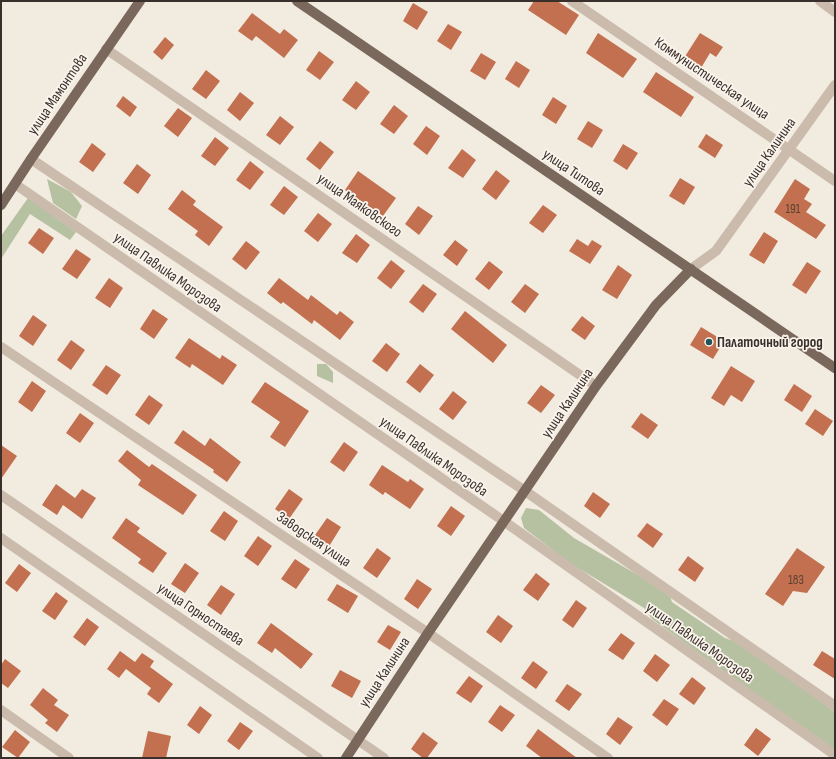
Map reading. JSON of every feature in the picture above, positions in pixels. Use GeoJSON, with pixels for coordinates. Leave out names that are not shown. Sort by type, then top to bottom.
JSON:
{"type":"FeatureCollection","features":[{"type":"Feature","properties":{"kind":"main road","name":"улица Мамонтова"},"geometry":{"type":"LineString","coordinates":[[1,205],[106,48],[140,1]]}},
{"type":"Feature","properties":{"kind":"main road","name":"улица Титова"},"geometry":{"type":"LineString","coordinates":[[297,1],[835,368]]}},
{"type":"Feature","properties":{"kind":"main road","name":"улица Калинина"},"geometry":{"type":"LineString","coordinates":[[346,758],[428,633],[596,386],[656,305],[691,269]]}},
{"type":"Feature","properties":{"kind":"street","name":"Коммунистическая улица"},"geometry":{"type":"LineString","coordinates":[[572,1],[835,182]]}},
{"type":"Feature","properties":{"kind":"street"},"geometry":{"type":"LineString","coordinates":[[820,1],[835,12]]}},
{"type":"Feature","properties":{"kind":"street","name":"улица Маяковского"},"geometry":{"type":"LineString","coordinates":[[106,48],[596,386]]}},
{"type":"Feature","properties":{"kind":"street","name":"улица Калинина"},"geometry":{"type":"LineString","coordinates":[[691,269],[716,251],[790,150],[835,85]]}},
{"type":"Feature","properties":{"kind":"street","name":"улица Павлика Морозова"},"geometry":{"type":"LineString","coordinates":[[31,159],[525,491],[835,706]]}},
{"type":"Feature","properties":{"kind":"street","name":"улица Павлика Морозова"},"geometry":{"type":"LineString","coordinates":[[15,184],[504,522],[835,755]]}},
{"type":"Feature","properties":{"kind":"street","name":"Заводская улица"},"geometry":{"type":"LineString","coordinates":[[1,347],[428,633],[608,758]]}},
{"type":"Feature","properties":{"kind":"street","name":"улица Горностаева"},"geometry":{"type":"LineString","coordinates":[[1,495],[384,758]]}},
{"type":"Feature","properties":{"kind":"street"},"geometry":{"type":"LineString","coordinates":[[1,538],[318,758]]}},
{"type":"Feature","properties":{"kind":"street"},"geometry":{"type":"LineString","coordinates":[[1,710],[69,758]]}},
{"type":"Feature","properties":{"kind":"green space"},"geometry":{"type":"Polygon","coordinates":[[[47,179],[71,192],[82,206],[76,219],[53,203],[47,179]]]}},
{"type":"Feature","properties":{"kind":"green space"},"geometry":{"type":"Polygon","coordinates":[[[28,198],[76,232],[70,240],[30,214],[1,259],[1,236],[28,198]]]}},
{"type":"Feature","properties":{"kind":"green space"},"geometry":{"type":"Polygon","coordinates":[[[317,364],[326,364],[333,372],[333,383],[317,376],[317,364]]]}},
{"type":"Feature","properties":{"kind":"green space"},"geometry":{"type":"Polygon","coordinates":[[[526,508],[539,510],[574,538],[669,593],[672,602],[725,638],[734,641],[777,670],[835,712],[835,752],[652,619],[644,608],[570,563],[524,528],[521,518],[526,508]]]}},
{"type":"Feature","properties":{"kind":"building"},"geometry":{"type":"Polygon","coordinates":[[[534,1],[557,1],[579,15],[566,35],[528,10],[534,1]]]}},
{"type":"Feature","properties":{"kind":"building"},"geometry":{"type":"Polygon","coordinates":[[[413,3],[428,12],[417,30],[403,21],[413,3]]]}},
{"type":"Feature","properties":{"kind":"building"},"geometry":{"type":"Polygon","coordinates":[[[252,13],[280,34],[284,29],[298,40],[284,58],[256,36],[252,41],[238,31],[252,13]]]}},
{"type":"Feature","properties":{"kind":"building"},"geometry":{"type":"Polygon","coordinates":[[[448,24],[462,32],[451,50],[437,41],[448,24]]]}},
{"type":"Feature","properties":{"kind":"building"},"geometry":{"type":"Polygon","coordinates":[[[598,33],[637,59],[623,78],[586,53],[598,33]]]}},
{"type":"Feature","properties":{"kind":"building"},"geometry":{"type":"Polygon","coordinates":[[[700,33],[723,47],[716,57],[710,53],[701,68],[684,58],[700,33]]]}},
{"type":"Feature","properties":{"kind":"building"},"geometry":{"type":"Polygon","coordinates":[[[165,37],[174,45],[162,60],[153,52],[165,37]]]}},
{"type":"Feature","properties":{"kind":"building"},"geometry":{"type":"Polygon","coordinates":[[[319,51],[334,62],[320,80],[306,70],[319,51]]]}},
{"type":"Feature","properties":{"kind":"building"},"geometry":{"type":"Polygon","coordinates":[[[481,53],[496,62],[485,80],[470,71],[481,53]]]}},
{"type":"Feature","properties":{"kind":"building"},"geometry":{"type":"Polygon","coordinates":[[[516,61],[530,70],[519,88],[505,79],[516,61]]]}},
{"type":"Feature","properties":{"kind":"building"},"geometry":{"type":"Polygon","coordinates":[[[206,70],[220,81],[206,99],[192,89],[206,70]]]}},
{"type":"Feature","properties":{"kind":"building"},"geometry":{"type":"Polygon","coordinates":[[[656,72],[694,97],[681,117],[643,92],[656,72]]]}},
{"type":"Feature","properties":{"kind":"building"},"geometry":{"type":"Polygon","coordinates":[[[356,81],[370,92],[356,110],[342,100],[356,81]]]}},
{"type":"Feature","properties":{"kind":"building"},"geometry":{"type":"Polygon","coordinates":[[[240,92],[254,103],[240,121],[227,110],[240,92]]]}},
{"type":"Feature","properties":{"kind":"building"},"geometry":{"type":"Polygon","coordinates":[[[123,96],[137,107],[130,117],[116,106],[123,96]]]}},
{"type":"Feature","properties":{"kind":"building"},"geometry":{"type":"Polygon","coordinates":[[[553,97],[567,106],[556,124],[542,115],[553,97]]]}},
{"type":"Feature","properties":{"kind":"building"},"geometry":{"type":"Polygon","coordinates":[[[394,105],[408,116],[394,134],[380,124],[394,105]]]}},
{"type":"Feature","properties":{"kind":"building"},"geometry":{"type":"Polygon","coordinates":[[[178,108],[192,118],[178,137],[164,126],[178,108]]]}},
{"type":"Feature","properties":{"kind":"building"},"geometry":{"type":"Polygon","coordinates":[[[280,116],[294,127],[280,145],[266,135],[280,116]]]}},
{"type":"Feature","properties":{"kind":"building"},"geometry":{"type":"Polygon","coordinates":[[[588,121],[603,130],[592,148],[577,139],[588,121]]]}},
{"type":"Feature","properties":{"kind":"building"},"geometry":{"type":"Polygon","coordinates":[[[426,126],[440,136],[427,155],[413,144],[426,126]]]}},
{"type":"Feature","properties":{"kind":"building"},"geometry":{"type":"Polygon","coordinates":[[[706,134],[723,145],[715,158],[698,147],[706,134]]]}},
{"type":"Feature","properties":{"kind":"building"},"geometry":{"type":"Polygon","coordinates":[[[215,137],[229,148],[215,166],[201,156],[215,137]]]}},
{"type":"Feature","properties":{"kind":"building"},"geometry":{"type":"Polygon","coordinates":[[[320,141],[334,152],[320,170],[306,159],[320,141]]]}},
{"type":"Feature","properties":{"kind":"building"},"geometry":{"type":"Polygon","coordinates":[[[92,143],[106,154],[93,172],[79,162],[92,143]]]}},
{"type":"Feature","properties":{"kind":"building"},"geometry":{"type":"Polygon","coordinates":[[[623,144],[638,153],[627,170],[613,161],[623,144]]]}},
{"type":"Feature","properties":{"kind":"building"},"geometry":{"type":"Polygon","coordinates":[[[462,149],[476,160],[463,178],[448,168],[462,149]]]}},
{"type":"Feature","properties":{"kind":"building"},"geometry":{"type":"Polygon","coordinates":[[[250,161],[264,172],[250,190],[236,180],[250,161]]]}},
{"type":"Feature","properties":{"kind":"building"},"geometry":{"type":"Polygon","coordinates":[[[137,164],[151,175],[138,194],[123,183],[137,164]]]}},
{"type":"Feature","properties":{"kind":"building"},"geometry":{"type":"Polygon","coordinates":[[[496,170],[510,181],[496,200],[482,189],[496,170]]]}},
{"type":"Feature","properties":{"kind":"building"},"geometry":{"type":"Polygon","coordinates":[[[358,171],[396,198],[383,216],[345,190],[358,171]]]}},
{"type":"Feature","properties":{"kind":"building"},"geometry":{"type":"Polygon","coordinates":[[[680,178],[695,187],[684,205],[669,196],[680,178]]]}},
{"type":"Feature","properties":{"kind":"building"},"geometry":{"type":"Polygon","coordinates":[[[795,179],[810,189],[804,199],[812,204],[806,212],[826,225],[816,239],[774,212],[795,179]]]}},
{"type":"Feature","properties":{"kind":"building"},"geometry":{"type":"Polygon","coordinates":[[[284,186],[298,197],[284,215],[270,205],[284,186]]]}},
{"type":"Feature","properties":{"kind":"building"},"geometry":{"type":"Polygon","coordinates":[[[182,190],[196,201],[193,205],[223,227],[209,246],[195,235],[198,231],[168,209],[182,190]]]}},
{"type":"Feature","properties":{"kind":"building"},"geometry":{"type":"Polygon","coordinates":[[[543,205],[557,215],[543,233],[529,223],[543,205]]]}},
{"type":"Feature","properties":{"kind":"building"},"geometry":{"type":"Polygon","coordinates":[[[418,206],[433,216],[419,235],[405,224],[418,206]]]}},
{"type":"Feature","properties":{"kind":"building"},"geometry":{"type":"Polygon","coordinates":[[[318,213],[332,224],[318,242],[304,231],[318,213]]]}},
{"type":"Feature","properties":{"kind":"building"},"geometry":{"type":"Polygon","coordinates":[[[39,228],[54,238],[43,254],[28,243],[39,228]]]}},
{"type":"Feature","properties":{"kind":"building"},"geometry":{"type":"Polygon","coordinates":[[[764,232],[778,241],[764,264],[749,255],[764,232]]]}},
{"type":"Feature","properties":{"kind":"building"},"geometry":{"type":"Polygon","coordinates":[[[356,234],[370,245],[357,263],[342,253],[356,234]]]}},
{"type":"Feature","properties":{"kind":"building"},"geometry":{"type":"Polygon","coordinates":[[[577,239],[588,246],[592,240],[602,246],[590,264],[569,251],[577,239]]]}},
{"type":"Feature","properties":{"kind":"building"},"geometry":{"type":"Polygon","coordinates":[[[455,240],[468,250],[457,266],[443,255],[455,240]]]}},
{"type":"Feature","properties":{"kind":"building"},"geometry":{"type":"Polygon","coordinates":[[[246,241],[260,252],[246,270],[232,259],[246,241]]]}},
{"type":"Feature","properties":{"kind":"building"},"geometry":{"type":"Polygon","coordinates":[[[76,249],[91,259],[77,279],[62,269],[76,249]]]}},
{"type":"Feature","properties":{"kind":"building"},"geometry":{"type":"Polygon","coordinates":[[[391,260],[405,271],[391,289],[377,278],[391,260]]]}},
{"type":"Feature","properties":{"kind":"building"},"geometry":{"type":"Polygon","coordinates":[[[489,261],[503,272],[489,290],[475,279],[489,261]]]}},
{"type":"Feature","properties":{"kind":"building"},"geometry":{"type":"Polygon","coordinates":[[[807,262],[821,271],[806,294],[792,285],[807,262]]]}},
{"type":"Feature","properties":{"kind":"building"},"geometry":{"type":"Polygon","coordinates":[[[618,265],[632,275],[617,299],[602,290],[618,265]]]}},
{"type":"Feature","properties":{"kind":"building"},"geometry":{"type":"Polygon","coordinates":[[[109,278],[123,288],[110,308],[95,298],[109,278]]]}},
{"type":"Feature","properties":{"kind":"building"},"geometry":{"type":"Polygon","coordinates":[[[279,278],[308,300],[311,295],[337,315],[340,311],[354,322],[340,340],[314,320],[312,324],[283,302],[281,304],[267,293],[279,278]]]}},
{"type":"Feature","properties":{"kind":"building"},"geometry":{"type":"Polygon","coordinates":[[[423,284],[437,294],[423,313],[409,302],[423,284]]]}},
{"type":"Feature","properties":{"kind":"building"},"geometry":{"type":"Polygon","coordinates":[[[525,284],[539,294],[525,313],[511,302],[525,284]]]}},
{"type":"Feature","properties":{"kind":"building"},"geometry":{"type":"Polygon","coordinates":[[[153,309],[168,319],[154,339],[140,329],[153,309]]]}},
{"type":"Feature","properties":{"kind":"building"},"geometry":{"type":"Polygon","coordinates":[[[465,311],[507,345],[493,363],[451,329],[465,311]]]}},
{"type":"Feature","properties":{"kind":"building"},"geometry":{"type":"Polygon","coordinates":[[[33,315],[47,325],[33,346],[19,336],[33,315]]]}},
{"type":"Feature","properties":{"kind":"building"},"geometry":{"type":"Polygon","coordinates":[[[582,316],[595,326],[585,340],[571,330],[582,316]]]}},
{"type":"Feature","properties":{"kind":"building"},"geometry":{"type":"Polygon","coordinates":[[[701,327],[724,341],[713,359],[690,345],[701,327]]]}},
{"type":"Feature","properties":{"kind":"building"},"geometry":{"type":"Polygon","coordinates":[[[189,338],[220,359],[222,355],[237,365],[223,385],[192,364],[190,368],[175,358],[189,338]]]}},
{"type":"Feature","properties":{"kind":"building"},"geometry":{"type":"Polygon","coordinates":[[[71,340],[85,350],[71,370],[57,360],[71,340]]]}},
{"type":"Feature","properties":{"kind":"building"},"geometry":{"type":"Polygon","coordinates":[[[386,343],[400,354],[387,372],[372,361],[386,343]]]}},
{"type":"Feature","properties":{"kind":"building"},"geometry":{"type":"Polygon","coordinates":[[[420,364],[434,375],[420,393],[406,382],[420,364]]]}},
{"type":"Feature","properties":{"kind":"building"},"geometry":{"type":"Polygon","coordinates":[[[106,365],[121,375],[107,395],[92,385],[106,365]]]}},
{"type":"Feature","properties":{"kind":"building"},"geometry":{"type":"Polygon","coordinates":[[[731,366],[755,381],[742,402],[731,395],[724,406],[711,398],[731,366]]]}},
{"type":"Feature","properties":{"kind":"building"},"geometry":{"type":"Polygon","coordinates":[[[32,381],[46,391],[32,412],[18,402],[32,381]]]}},
{"type":"Feature","properties":{"kind":"building"},"geometry":{"type":"Polygon","coordinates":[[[265,382],[309,411],[285,447],[270,437],[280,422],[251,402],[265,382]]]}},
{"type":"Feature","properties":{"kind":"building"},"geometry":{"type":"Polygon","coordinates":[[[794,384],[812,396],[802,412],[784,400],[794,384]]]}},
{"type":"Feature","properties":{"kind":"building"},"geometry":{"type":"Polygon","coordinates":[[[541,385],[555,395],[541,413],[527,403],[541,385]]]}},
{"type":"Feature","properties":{"kind":"building"},"geometry":{"type":"Polygon","coordinates":[[[453,391],[467,402],[453,420],[439,409],[453,391]]]}},
{"type":"Feature","properties":{"kind":"building"},"geometry":{"type":"Polygon","coordinates":[[[149,395],[163,405],[149,425],[135,415],[149,395]]]}},
{"type":"Feature","properties":{"kind":"building"},"geometry":{"type":"Polygon","coordinates":[[[815,409],[833,421],[823,436],[805,424],[815,409]]]}},
{"type":"Feature","properties":{"kind":"building"},"geometry":{"type":"Polygon","coordinates":[[[80,413],[94,423],[80,443],[66,433],[80,413]]]}},
{"type":"Feature","properties":{"kind":"building"},"geometry":{"type":"Polygon","coordinates":[[[641,413],[658,425],[648,439],[631,427],[641,413]]]}},
{"type":"Feature","properties":{"kind":"building"},"geometry":{"type":"Polygon","coordinates":[[[183,430],[205,446],[210,438],[241,462],[227,482],[213,472],[214,470],[174,443],[183,430]]]}},
{"type":"Feature","properties":{"kind":"building"},"geometry":{"type":"Polygon","coordinates":[[[344,442],[358,452],[344,472],[330,462],[344,442]]]}},
{"type":"Feature","properties":{"kind":"building"},"geometry":{"type":"Polygon","coordinates":[[[1,445],[17,456],[1,479],[1,445]]]}},
{"type":"Feature","properties":{"kind":"building"},"geometry":{"type":"Polygon","coordinates":[[[127,450],[149,467],[152,464],[197,495],[183,515],[138,485],[141,480],[118,461],[127,450]]]}},
{"type":"Feature","properties":{"kind":"building"},"geometry":{"type":"Polygon","coordinates":[[[382,465],[408,482],[410,479],[424,489],[410,509],[385,492],[383,495],[369,485],[382,465]]]}},
{"type":"Feature","properties":{"kind":"building"},"geometry":{"type":"Polygon","coordinates":[[[56,484],[75,498],[82,489],[96,498],[82,519],[63,505],[57,515],[42,505],[56,484]]]}},
{"type":"Feature","properties":{"kind":"building"},"geometry":{"type":"Polygon","coordinates":[[[289,489],[303,499],[289,519],[275,509],[289,489]]]}},
{"type":"Feature","properties":{"kind":"building"},"geometry":{"type":"Polygon","coordinates":[[[593,492],[610,504],[600,518],[584,506],[593,492]]]}},
{"type":"Feature","properties":{"kind":"building"},"geometry":{"type":"Polygon","coordinates":[[[451,506],[465,516],[451,536],[437,526],[451,506]]]}},
{"type":"Feature","properties":{"kind":"building"},"geometry":{"type":"Polygon","coordinates":[[[224,511],[238,521],[225,541],[210,531],[224,511]]]}},
{"type":"Feature","properties":{"kind":"building"},"geometry":{"type":"Polygon","coordinates":[[[126,518],[140,528],[137,532],[167,553],[153,573],[138,563],[141,559],[112,538],[126,518]]]}},
{"type":"Feature","properties":{"kind":"building"},"geometry":{"type":"Polygon","coordinates":[[[327,518],[341,527],[328,548],[313,538],[327,518]]]}},
{"type":"Feature","properties":{"kind":"building"},"geometry":{"type":"Polygon","coordinates":[[[647,523],[663,534],[653,548],[637,536],[647,523]]]}},
{"type":"Feature","properties":{"kind":"building"},"geometry":{"type":"Polygon","coordinates":[[[258,536],[272,546],[258,566],[244,556],[258,536]]]}},
{"type":"Feature","properties":{"kind":"building"},"geometry":{"type":"Polygon","coordinates":[[[377,548],[391,558],[377,578],[363,568],[377,548]]]}},
{"type":"Feature","properties":{"kind":"building"},"geometry":{"type":"Polygon","coordinates":[[[797,548],[825,567],[807,593],[793,591],[783,606],[765,594],[797,548]]]}},
{"type":"Feature","properties":{"kind":"building"},"geometry":{"type":"Polygon","coordinates":[[[688,556],[704,568],[695,582],[678,570],[688,556]]]}},
{"type":"Feature","properties":{"kind":"building"},"geometry":{"type":"Polygon","coordinates":[[[295,559],[310,569],[296,589],[281,579],[295,559]]]}},
{"type":"Feature","properties":{"kind":"building"},"geometry":{"type":"Polygon","coordinates":[[[185,563],[199,573],[185,593],[171,584],[185,563]]]}},
{"type":"Feature","properties":{"kind":"building"},"geometry":{"type":"Polygon","coordinates":[[[19,564],[31,573],[17,592],[5,583],[19,564]]]}},
{"type":"Feature","properties":{"kind":"building"},"geometry":{"type":"Polygon","coordinates":[[[536,573],[550,584],[538,601],[523,590],[536,573]]]}},
{"type":"Feature","properties":{"kind":"building"},"geometry":{"type":"Polygon","coordinates":[[[417,579],[432,589],[418,609],[404,599],[417,579]]]}},
{"type":"Feature","properties":{"kind":"building"},"geometry":{"type":"Polygon","coordinates":[[[337,584],[358,596],[348,613],[327,600],[337,584]]]}},
{"type":"Feature","properties":{"kind":"building"},"geometry":{"type":"Polygon","coordinates":[[[221,585],[235,594],[221,615],[207,605],[221,585]]]}},
{"type":"Feature","properties":{"kind":"building"},"geometry":{"type":"Polygon","coordinates":[[[56,592],[68,601],[55,620],[42,611],[56,592]]]}},
{"type":"Feature","properties":{"kind":"building"},"geometry":{"type":"Polygon","coordinates":[[[576,600],[587,608],[573,628],[562,620],[576,600]]]}},
{"type":"Feature","properties":{"kind":"building"},"geometry":{"type":"Polygon","coordinates":[[[498,615],[513,626],[501,643],[486,632],[498,615]]]}},
{"type":"Feature","properties":{"kind":"building"},"geometry":{"type":"Polygon","coordinates":[[[87,618],[99,627],[85,646],[73,637],[87,618]]]}},
{"type":"Feature","properties":{"kind":"building"},"geometry":{"type":"Polygon","coordinates":[[[271,623],[313,654],[301,669],[275,648],[272,653],[257,643],[271,623]]]}},
{"type":"Feature","properties":{"kind":"building"},"geometry":{"type":"Polygon","coordinates":[[[388,625],[401,632],[390,650],[377,642],[388,625]]]}},
{"type":"Feature","properties":{"kind":"building"},"geometry":{"type":"Polygon","coordinates":[[[621,633],[635,643],[623,660],[608,650],[621,633]]]}},
{"type":"Feature","properties":{"kind":"building"},"geometry":{"type":"Polygon","coordinates":[[[120,651],[135,662],[142,653],[154,661],[150,667],[173,684],[159,703],[147,694],[151,688],[126,669],[119,678],[107,669],[120,651]]]}},
{"type":"Feature","properties":{"kind":"building"},"geometry":{"type":"Polygon","coordinates":[[[822,651],[835,659],[835,679],[813,665],[822,651]]]}},
{"type":"Feature","properties":{"kind":"building"},"geometry":{"type":"Polygon","coordinates":[[[655,654],[670,665],[657,682],[643,671],[655,654]]]}},
{"type":"Feature","properties":{"kind":"building"},"geometry":{"type":"Polygon","coordinates":[[[5,659],[21,671],[8,688],[1,683],[1,665],[5,659]]]}},
{"type":"Feature","properties":{"kind":"building"},"geometry":{"type":"Polygon","coordinates":[[[533,661],[548,672],[536,689],[521,678],[533,661]]]}},
{"type":"Feature","properties":{"kind":"building"},"geometry":{"type":"Polygon","coordinates":[[[340,670],[361,681],[352,698],[331,686],[340,670]]]}},
{"type":"Feature","properties":{"kind":"building"},"geometry":{"type":"Polygon","coordinates":[[[469,676],[483,686],[471,703],[456,693],[469,676]]]}},
{"type":"Feature","properties":{"kind":"building"},"geometry":{"type":"Polygon","coordinates":[[[692,677],[706,688],[694,705],[679,694],[692,677]]]}},
{"type":"Feature","properties":{"kind":"building"},"geometry":{"type":"Polygon","coordinates":[[[567,684],[582,694],[569,711],[555,701],[567,684]]]}},
{"type":"Feature","properties":{"kind":"building"},"geometry":{"type":"Polygon","coordinates":[[[43,688],[58,700],[54,705],[69,715],[57,732],[45,723],[48,720],[30,705],[43,688]]]}},
{"type":"Feature","properties":{"kind":"building"},"geometry":{"type":"Polygon","coordinates":[[[664,699],[679,709],[667,726],[652,715],[664,699]]]}},
{"type":"Feature","properties":{"kind":"building"},"geometry":{"type":"Polygon","coordinates":[[[500,705],[515,715],[502,732],[488,722],[500,705]]]}},
{"type":"Feature","properties":{"kind":"building"},"geometry":{"type":"Polygon","coordinates":[[[200,706],[212,715],[199,734],[187,725],[200,706]]]}},
{"type":"Feature","properties":{"kind":"building"},"geometry":{"type":"Polygon","coordinates":[[[618,717],[633,727],[620,745],[606,734],[618,717]]]}},
{"type":"Feature","properties":{"kind":"building"},"geometry":{"type":"Polygon","coordinates":[[[240,722],[253,731],[239,750],[227,741],[240,722]]]}},
{"type":"Feature","properties":{"kind":"building"},"geometry":{"type":"Polygon","coordinates":[[[756,728],[771,739],[758,756],[744,745],[756,728]]]}},
{"type":"Feature","properties":{"kind":"building"},"geometry":{"type":"Polygon","coordinates":[[[538,729],[577,758],[542,758],[526,746],[538,729]]]}},
{"type":"Feature","properties":{"kind":"building"},"geometry":{"type":"Polygon","coordinates":[[[15,730],[30,742],[18,758],[2,747],[15,730]]]}},
{"type":"Feature","properties":{"kind":"building"},"geometry":{"type":"Polygon","coordinates":[[[148,731],[171,736],[166,758],[142,758],[148,731]]]}},
{"type":"Feature","properties":{"kind":"building"},"geometry":{"type":"Polygon","coordinates":[[[423,732],[438,743],[427,758],[423,758],[411,749],[423,732]]]}},
{"type":"Feature","properties":{"kind":"place","name":"Палаточный город"},"geometry":{"type":"Point","coordinates":[709,342]}}]}
